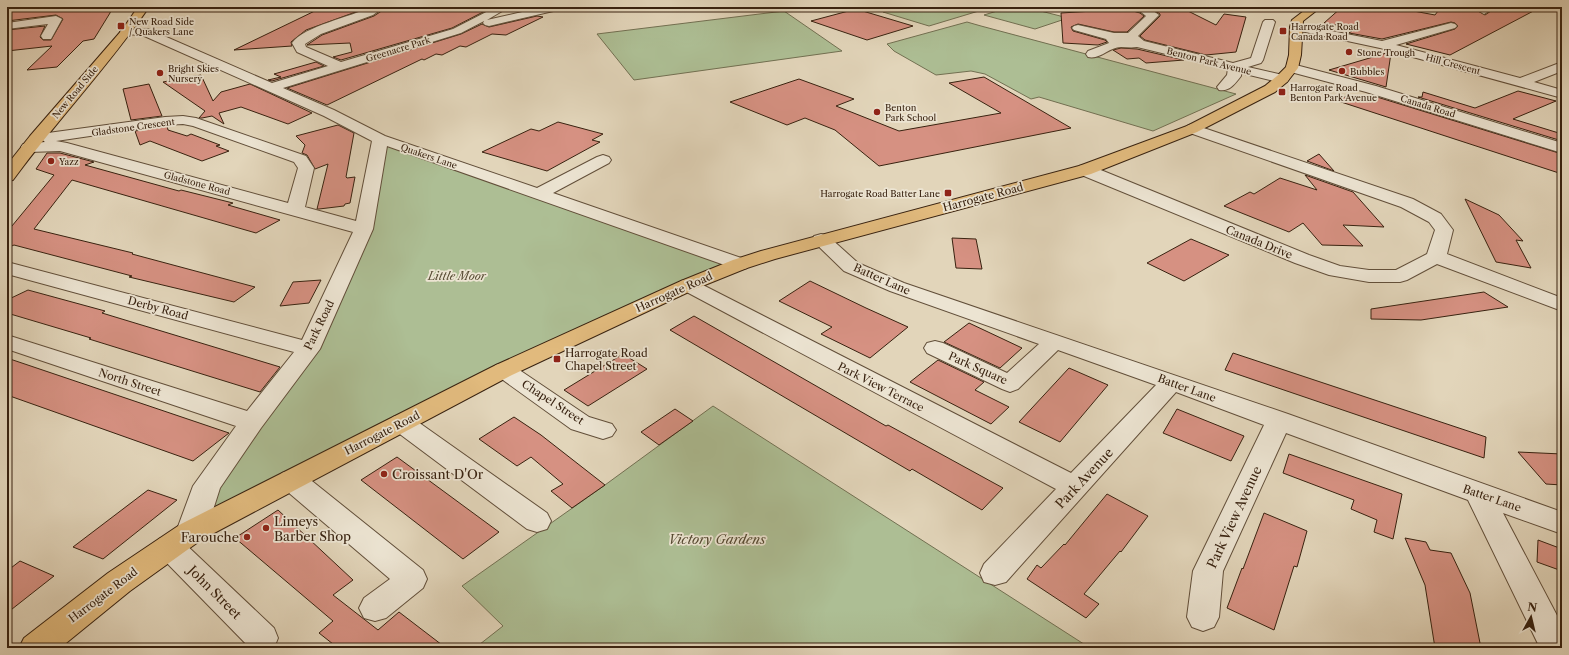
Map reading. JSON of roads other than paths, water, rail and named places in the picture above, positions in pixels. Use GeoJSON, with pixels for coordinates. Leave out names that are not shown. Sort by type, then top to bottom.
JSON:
{"type":"FeatureCollection","features":[{"type":"Feature","properties":{"kind":"main road","name":"New Road Side"},"geometry":{"type":"LineString","coordinates":[[7,176],[32,143],[126,32],[144,7]]}},
{"type":"Feature","properties":{"kind":"main road"},"geometry":{"type":"LineString","coordinates":[[1287,73],[1295,55],[1296,27],[1298,20],[1316,7]]}},
{"type":"Feature","properties":{"kind":"main road","name":"Harrogate Road"},"geometry":{"type":"LineString","coordinates":[[36,648],[118,582],[180,539],[504,370],[688,285],[740,264],[821,240],[1085,170],[1192,129],[1270,89],[1287,73]]}},
{"type":"Feature","properties":{"kind":"street"},"geometry":{"type":"LineString","coordinates":[[340,66],[301,49],[298,43],[319,30],[352,20],[379,7]]}},
{"type":"Feature","properties":{"kind":"street","name":"Greenacre Park"},"geometry":{"type":"LineString","coordinates":[[457,31],[504,7]]}},
{"type":"Feature","properties":{"kind":"street","name":"Greenacre Park"},"geometry":{"type":"LineString","coordinates":[[271,88],[457,31],[558,7]]}},
{"type":"Feature","properties":{"kind":"street"},"geometry":{"type":"LineString","coordinates":[[1132,7],[1145,10],[1153,15],[1134,40]]}},
{"type":"Feature","properties":{"kind":"street"},"geometry":{"type":"LineString","coordinates":[[7,26],[56,20],[47,36]]}},
{"type":"Feature","properties":{"kind":"street"},"geometry":{"type":"LineString","coordinates":[[1224,87],[1234,76],[1234,67],[1257,60],[1269,22]]}},
{"type":"Feature","properties":{"kind":"street"},"geometry":{"type":"LineString","coordinates":[[1382,45],[1450,26]]}},
{"type":"Feature","properties":{"kind":"street","name":"Hill Crescent"},"geometry":{"type":"LineString","coordinates":[[1296,27],[1382,45],[1562,94]]}},
{"type":"Feature","properties":{"kind":"street"},"geometry":{"type":"LineString","coordinates":[[1078,28],[1116,40]]}},
{"type":"Feature","properties":{"kind":"street","name":"Quakers Lane"},"geometry":{"type":"LineString","coordinates":[[126,32],[144,31],[271,88],[329,112],[380,139],[740,264]]}},
{"type":"Feature","properties":{"kind":"street"},"geometry":{"type":"LineString","coordinates":[[1092,54],[1116,40]]}},
{"type":"Feature","properties":{"kind":"street","name":"Benton Park Avenue"},"geometry":{"type":"LineString","coordinates":[[1116,40],[1134,40],[1234,67],[1287,73]]}},
{"type":"Feature","properties":{"kind":"street"},"geometry":{"type":"LineString","coordinates":[[1521,83],[1562,66]]}},
{"type":"Feature","properties":{"kind":"street","name":"Canada Road"},"geometry":{"type":"LineString","coordinates":[[1287,73],[1364,87],[1562,148]]}},
{"type":"Feature","properties":{"kind":"street","name":"Gladstone Crescent"},"geometry":{"type":"LineString","coordinates":[[32,143],[183,120],[196,122],[300,160],[306,168],[295,210]]}},
{"type":"Feature","properties":{"kind":"street"},"geometry":{"type":"LineString","coordinates":[[1192,129],[1407,203],[1436,218],[1444,230],[1436,257],[1562,304]]}},
{"type":"Feature","properties":{"kind":"street","name":"Park Road"},"geometry":{"type":"LineString","coordinates":[[180,539],[207,486],[252,422],[309,349],[364,229],[380,139]]}},
{"type":"Feature","properties":{"kind":"street","name":"Gladstone Road"},"geometry":{"type":"LineString","coordinates":[[32,143],[61,146],[364,229]]}},
{"type":"Feature","properties":{"kind":"street"},"geometry":{"type":"LineString","coordinates":[[538,194],[603,160]]}},
{"type":"Feature","properties":{"kind":"street","name":"Canada Drive"},"geometry":{"type":"LineString","coordinates":[[1085,170],[1302,259],[1336,271],[1369,276],[1400,276],[1436,257]]}},
{"type":"Feature","properties":{"kind":"street","name":"Batter Lane"},"geometry":{"type":"LineString","coordinates":[[821,240],[851,267],[897,288],[1172,382],[1562,523]]}},
{"type":"Feature","properties":{"kind":"street","name":"Derby Road"},"geometry":{"type":"LineString","coordinates":[[7,268],[309,349]]}},
{"type":"Feature","properties":{"kind":"street","name":"Park View Terrace"},"geometry":{"type":"LineString","coordinates":[[688,285],[1075,487]]}},
{"type":"Feature","properties":{"kind":"street","name":"North Street"},"geometry":{"type":"LineString","coordinates":[[7,342],[252,422]]}},
{"type":"Feature","properties":{"kind":"street","name":"Park Square"},"geometry":{"type":"LineString","coordinates":[[935,348],[1010,384],[1054,342]]}},
{"type":"Feature","properties":{"kind":"street","name":"Chapel Street"},"geometry":{"type":"LineString","coordinates":[[504,370],[580,423],[603,430]]}},
{"type":"Feature","properties":{"kind":"street","name":"Park Avenue"},"geometry":{"type":"LineString","coordinates":[[995,573],[1172,382]]}},
{"type":"Feature","properties":{"kind":"street","name":"Park View Avenue"},"geometry":{"type":"LineString","coordinates":[[1204,617],[1208,571],[1279,420]]}},
{"type":"Feature","properties":{"kind":"street"},"geometry":{"type":"LineString","coordinates":[[402,423],[537,521]]}},
{"type":"Feature","properties":{"kind":"street"},"geometry":{"type":"LineString","coordinates":[[292,480],[412,579],[375,608]]}},
{"type":"Feature","properties":{"kind":"street"},"geometry":{"type":"LineString","coordinates":[[1479,494],[1557,648]]}},
{"type":"Feature","properties":{"kind":"street","name":"John Street"},"geometry":{"type":"LineString","coordinates":[[180,539],[262,638]]}},
{"type":"Feature","properties":{"kind":"place","name":"New Road Side / Quakers Lane"},"geometry":{"type":"Point","coordinates":[121,26]}},
{"type":"Feature","properties":{"kind":"place","name":"Harrogate Road Canada Road"},"geometry":{"type":"Point","coordinates":[1283,31]}},
{"type":"Feature","properties":{"kind":"place","name":"Stone Trough"},"geometry":{"type":"Point","coordinates":[1349,52]}},
{"type":"Feature","properties":{"kind":"place","name":"Bubbles"},"geometry":{"type":"Point","coordinates":[1342,71]}},
{"type":"Feature","properties":{"kind":"place","name":"Bright Skies Nursery"},"geometry":{"type":"Point","coordinates":[160,73]}},
{"type":"Feature","properties":{"kind":"place","name":"Harrogate Road Benton Park Avenue"},"geometry":{"type":"Point","coordinates":[1282,92]}},
{"type":"Feature","properties":{"kind":"place","name":"Benton Park School"},"geometry":{"type":"Point","coordinates":[877,112]}},
{"type":"Feature","properties":{"kind":"place","name":"Yazz"},"geometry":{"type":"Point","coordinates":[51,161]}},
{"type":"Feature","properties":{"kind":"place","name":"Harrogate Road Batter Lane"},"geometry":{"type":"Point","coordinates":[948,193]}},
{"type":"Feature","properties":{"kind":"place","name":"Harrogate Road Chapel Street"},"geometry":{"type":"Point","coordinates":[557,359]}},
{"type":"Feature","properties":{"kind":"place","name":"Croissant D'Or"},"geometry":{"type":"Point","coordinates":[384,474]}},
{"type":"Feature","properties":{"kind":"place","name":"Limeys Barber Shop"},"geometry":{"type":"Point","coordinates":[266,528]}},
{"type":"Feature","properties":{"kind":"place","name":"Farouche"},"geometry":{"type":"Point","coordinates":[247,537]}},
{"type":"Feature","properties":{"kind":"park label","name":"Little Moor"},"geometry":{"type":"Point","coordinates":[457,276]}},
{"type":"Feature","properties":{"kind":"park label","name":"Victory Gardens"},"geometry":{"type":"Point","coordinates":[717,539]}}]}
